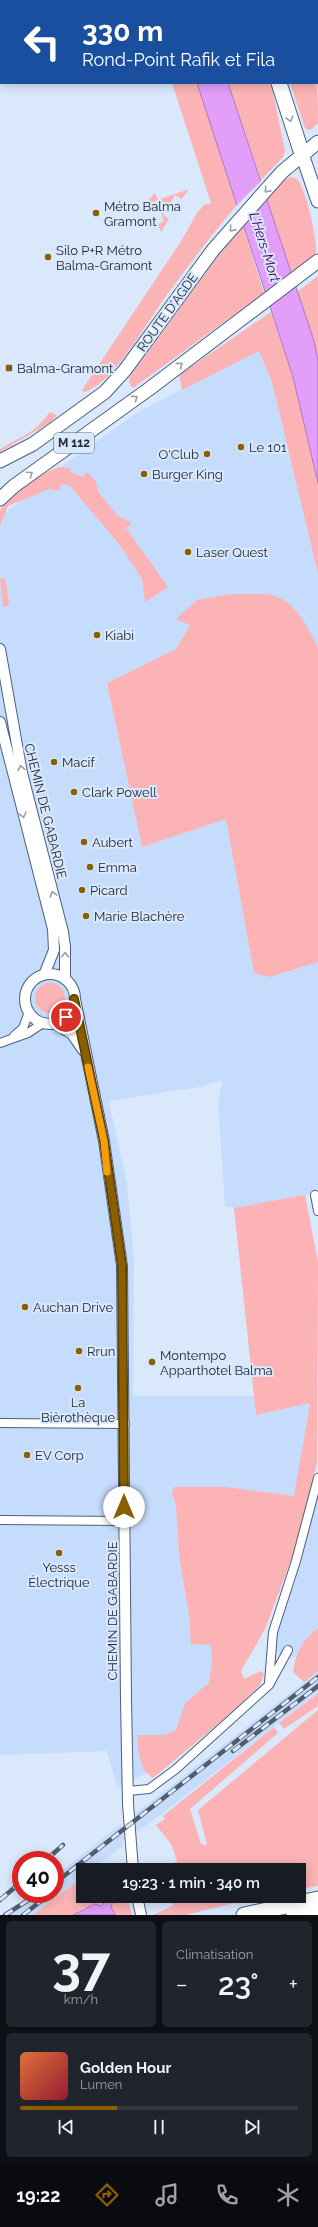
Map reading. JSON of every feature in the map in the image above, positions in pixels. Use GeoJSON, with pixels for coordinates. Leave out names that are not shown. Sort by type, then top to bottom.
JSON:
{"type":"FeatureCollection","features":[{"type":"Feature","properties":{"kind":"highway"},"geometry":{"type":"LineString","coordinates":[[279,84],[302,154]]}},
{"type":"Feature","properties":{"kind":"highway"},"geometry":{"type":"LineString","coordinates":[[244,1915],[318,1899]]}},
{"type":"Feature","properties":{"kind":"highway"},"geometry":{"type":"LineString","coordinates":[[294,1915],[318,1911]]}},
{"type":"Feature","properties":{"kind":"main road","name":"ROUTE D'AGDE"},"geometry":{"type":"LineString","coordinates":[[0,461],[33,444],[105,392],[125,370],[213,250],[282,172],[318,142]]}},
{"type":"Feature","properties":{"kind":"main road"},"geometry":{"type":"LineString","coordinates":[[302,154],[318,201]]}},
{"type":"Feature","properties":{"kind":"main road","name":"M 112"},"geometry":{"type":"LineString","coordinates":[[0,499],[14,486],[149,389],[316,263]]}},
{"type":"Feature","properties":{"kind":"street","name":"CHEMIN DE GABARDIE"},"geometry":{"type":"LineString","coordinates":[[0,649],[22,773],[66,947],[65,979]]}},
{"type":"Feature","properties":{"kind":"street","name":"CHEMIN DE GABARDIE"},"geometry":{"type":"LineString","coordinates":[[0,722],[53,929],[54,950],[44,974]]}},
{"type":"Feature","properties":{"kind":"street"},"geometry":{"type":"LineString","coordinates":[[3,1042],[28,1033],[43,1023],[54,1023],[66,1017],[74,1006],[74,999],[72,988],[65,979],[59,975],[44,974],[33,980],[26,991],[25,999],[29,1012],[43,1023]]}},
{"type":"Feature","properties":{"kind":"street","name":"CHEMIN DE GABARDIE"},"geometry":{"type":"LineString","coordinates":[[74,999],[84,1038],[84,1050],[104,1141],[122,1266],[128,1791],[133,1863]]}},
{"type":"Feature","properties":{"kind":"street"},"geometry":{"type":"LineString","coordinates":[[3,1042],[23,1028],[29,1012]]}},
{"type":"Feature","properties":{"kind":"street","name":"CHEMIN DE GABARDIE"},"geometry":{"type":"LineString","coordinates":[[54,1023],[72,1034],[84,1050]]}},
{"type":"Feature","properties":{"kind":"street"},"geometry":{"type":"LineString","coordinates":[[315,1195],[318,1211]]}},
{"type":"Feature","properties":{"kind":"street"},"geometry":{"type":"LineString","coordinates":[[0,1423],[125,1424]]}},
{"type":"Feature","properties":{"kind":"street"},"geometry":{"type":"LineString","coordinates":[[269,1685],[273,1632],[296,1561],[318,1478]]}},
{"type":"Feature","properties":{"kind":"street"},"geometry":{"type":"LineString","coordinates":[[0,1520],[124,1521]]}},
{"type":"Feature","properties":{"kind":"street"},"geometry":{"type":"LineString","coordinates":[[128,1791],[149,1789],[156,1786],[269,1685],[288,1650]]}},
{"type":"Feature","properties":{"kind":"street"},"geometry":{"type":"LineString","coordinates":[[138,1903],[141,1915]]}},
{"type":"Feature","properties":{"kind":"shaded area"},"geometry":{"type":"Polygon","coordinates":[[[172,84],[197,84],[237,205],[177,281],[119,364],[95,387],[84,392],[82,391],[180,243],[197,213],[204,205],[211,203],[172,84]]]}},
{"type":"Feature","properties":{"kind":"shaded area"},"geometry":{"type":"Polygon","coordinates":[[[228,84],[271,84],[285,151],[283,157],[261,180],[228,84]]]}},
{"type":"Feature","properties":{"kind":"shaded area"},"geometry":{"type":"Polygon","coordinates":[[[290,84],[317,84],[318,123],[312,129],[308,130],[305,128],[290,84]]]}},
{"type":"Feature","properties":{"kind":"shaded area"},"geometry":{"type":"Polygon","coordinates":[[[291,177],[296,178],[304,192],[315,239],[316,255],[291,273],[267,199],[286,179],[291,177]]]}},
{"type":"Feature","properties":{"kind":"shaded area"},"geometry":{"type":"Polygon","coordinates":[[[189,189],[182,199],[175,195],[163,215],[169,219],[161,232],[158,224],[164,222],[158,200],[189,189]]]}},
{"type":"Feature","properties":{"kind":"shaded area"},"geometry":{"type":"Polygon","coordinates":[[[155,193],[158,200],[150,203],[149,199],[155,193]]]}},
{"type":"Feature","properties":{"kind":"shaded area"},"geometry":{"type":"Polygon","coordinates":[[[243,226],[264,293],[133,388],[130,385],[129,378],[219,255],[243,226]]]}},
{"type":"Feature","properties":{"kind":"shaded area"},"geometry":{"type":"Polygon","coordinates":[[[318,276],[318,361],[314,341],[297,292],[318,276]]]}},
{"type":"Feature","properties":{"kind":"shaded area"},"geometry":{"type":"Polygon","coordinates":[[[271,312],[293,377],[318,483],[318,574],[272,382],[259,351],[182,390],[179,375],[271,312]]]}},
{"type":"Feature","properties":{"kind":"shaded area"},"geometry":{"type":"Polygon","coordinates":[[[259,350],[272,382],[318,574],[318,649],[314,640],[297,614],[282,600],[213,607],[194,617],[176,649],[107,683],[142,847],[226,818],[254,973],[270,977],[318,962],[318,1193],[234,1208],[225,1206],[218,1104],[222,1080],[199,1087],[109,1101],[127,1184],[134,1260],[133,1396],[254,1396],[256,1415],[310,1403],[294,1496],[226,1487],[174,1487],[172,1494],[176,1505],[179,1556],[189,1616],[191,1644],[237,1646],[145,1774],[117,1787],[107,1751],[0,1755],[0,518],[54,472],[138,412],[259,350]]]}},
{"type":"Feature","properties":{"kind":"shaded area"},"geometry":{"type":"Polygon","coordinates":[[[50,412],[57,415],[51,422],[0,452],[0,449],[32,431],[50,412]]]}},
{"type":"Feature","properties":{"kind":"shaded area"},"geometry":{"type":"Polygon","coordinates":[[[59,467],[71,468],[70,472],[83,477],[87,472],[95,480],[99,493],[118,516],[132,523],[126,528],[168,587],[145,602],[142,579],[119,544],[70,486],[61,484],[59,491],[49,489],[8,506],[0,526],[0,510],[2,507],[21,490],[43,474],[59,467]]]}},
{"type":"Feature","properties":{"kind":"shaded area"},"geometry":{"type":"Polygon","coordinates":[[[5,578],[9,602],[8,606],[3,607],[0,579],[5,578]]]}},
{"type":"Feature","properties":{"kind":"shaded area"},"geometry":{"type":"Polygon","coordinates":[[[233,594],[271,595],[287,602],[306,624],[318,649],[318,962],[270,977],[254,973],[226,819],[142,847],[107,683],[176,649],[190,625],[176,619],[197,600],[233,594]]]}},
{"type":"Feature","properties":{"kind":"shaded area"},"geometry":{"type":"Polygon","coordinates":[[[50,983],[61,987],[65,998],[61,1009],[50,1013],[39,1009],[35,998],[39,987],[50,983]]]}},
{"type":"Feature","properties":{"kind":"shaded area"},"geometry":{"type":"Polygon","coordinates":[[[305,1195],[318,1262],[317,1463],[296,1547],[265,1629],[241,1671],[244,1679],[261,1671],[264,1674],[260,1685],[237,1708],[153,1778],[144,1770],[142,1765],[137,1735],[165,1735],[176,1730],[185,1703],[209,1683],[212,1663],[211,1645],[191,1644],[189,1616],[179,1556],[176,1505],[172,1494],[174,1487],[226,1487],[294,1496],[310,1403],[256,1415],[234,1208],[305,1195]]]}},
{"type":"Feature","properties":{"kind":"shaded area"},"geometry":{"type":"Polygon","coordinates":[[[318,1497],[318,1628],[310,1634],[295,1657],[285,1656],[277,1652],[274,1646],[275,1632],[318,1497]]]}},
{"type":"Feature","properties":{"kind":"shaded area"},"geometry":{"type":"Polygon","coordinates":[[[318,1628],[318,1671],[304,1682],[293,1672],[294,1665],[304,1642],[318,1628]]]}},
{"type":"Feature","properties":{"kind":"shaded area"},"geometry":{"type":"Polygon","coordinates":[[[318,1671],[318,1692],[162,1814],[138,1831],[137,1829],[123,1841],[123,1846],[100,1863],[76,1863],[76,1882],[64,1891],[64,1869],[121,1824],[122,1828],[136,1818],[135,1814],[318,1671]]]}},
{"type":"Feature","properties":{"kind":"shaded area"},"geometry":{"type":"Polygon","coordinates":[[[318,1693],[318,1706],[284,1729],[279,1723],[318,1693]]]}},
{"type":"Feature","properties":{"kind":"shaded area"},"geometry":{"type":"Polygon","coordinates":[[[318,1710],[318,1886],[306,1888],[306,1863],[175,1863],[177,1861],[171,1844],[156,1825],[165,1819],[163,1816],[274,1727],[278,1733],[190,1809],[201,1844],[207,1845],[198,1810],[318,1710]]]}},
{"type":"Feature","properties":{"kind":"shaded area"},"geometry":{"type":"Polygon","coordinates":[[[76,1882],[76,1903],[107,1903],[101,1906],[84,1908],[73,1915],[33,1915],[49,1903],[64,1903],[64,1891],[76,1882]]]}},
{"type":"Feature","properties":{"kind":"shaded area"},"geometry":{"type":"Polygon","coordinates":[[[19,1903],[49,1903],[33,1915],[4,1915],[19,1903]]]}},
{"type":"Feature","properties":{"kind":"shaded area"},"geometry":{"type":"Polygon","coordinates":[[[112,1903],[129,1903],[132,1915],[115,1915],[111,1907],[112,1903]]]}},
{"type":"Feature","properties":{"kind":"shaded area"},"geometry":{"type":"Polygon","coordinates":[[[170,1903],[234,1903],[185,1915],[153,1915],[174,1905],[170,1903]]]}},
{"type":"Feature","properties":{"kind":"water","name":"L'Hers-Mort"},"geometry":{"type":"Polygon","coordinates":[[[197,84],[228,84],[314,341],[318,361],[318,483],[293,377],[197,84]]]}},
{"type":"Feature","properties":{"kind":"water"},"geometry":{"type":"Polygon","coordinates":[[[104,1903],[112,1903],[111,1907],[115,1915],[73,1915],[95,1904],[101,1906],[104,1903]]]}},
{"type":"Feature","properties":{"kind":"pier"},"geometry":{"type":"Polygon","coordinates":[[[263,179],[269,198],[242,228],[235,207],[263,179]]]}},
{"type":"Feature","properties":{"kind":"railway"},"geometry":{"type":"LineString","coordinates":[[64,1876],[318,1677]]}},
{"type":"Feature","properties":{"kind":"railway"},"geometry":{"type":"LineString","coordinates":[[233,1751],[318,1686]]}},
{"type":"Feature","properties":{"kind":"railway"},"geometry":{"type":"LineString","coordinates":[[56,1851],[63,1845]]}},
{"type":"Feature","properties":{"kind":"railway"},"geometry":{"type":"LineString","coordinates":[[0,1900],[12,1890]]}},
{"type":"Feature","properties":{"kind":"railway"},"geometry":{"type":"LineString","coordinates":[[5,1915],[24,1903]]}},
{"type":"Feature","properties":{"kind":"railway"},"geometry":{"type":"LineString","coordinates":[[23,1915],[38,1903]]}},
{"type":"Feature","properties":{"kind":"slow traffic"},"geometry":{"type":"LineString","coordinates":[[88,1067],[104,1141],[107,1172]]}},
{"type":"Feature","properties":{"kind":"place","name":"Métro Balma Gramont"},"geometry":{"type":"Point","coordinates":[96,213]}},
{"type":"Feature","properties":{"kind":"place","name":"Silo P+R Métro Balma-Gramont"},"geometry":{"type":"Point","coordinates":[48,257]}},
{"type":"Feature","properties":{"kind":"place","name":"Balma-Gramont"},"geometry":{"type":"Point","coordinates":[9,368]}},
{"type":"Feature","properties":{"kind":"place","name":"Le 101"},"geometry":{"type":"Point","coordinates":[241,447]}},
{"type":"Feature","properties":{"kind":"place","name":"O'Club"},"geometry":{"type":"Point","coordinates":[207,454]}},
{"type":"Feature","properties":{"kind":"place","name":"Burger King"},"geometry":{"type":"Point","coordinates":[144,474]}},
{"type":"Feature","properties":{"kind":"place","name":"Laser Quest"},"geometry":{"type":"Point","coordinates":[188,552]}},
{"type":"Feature","properties":{"kind":"place","name":"Kiabi"},"geometry":{"type":"Point","coordinates":[97,635]}},
{"type":"Feature","properties":{"kind":"place","name":"Macif"},"geometry":{"type":"Point","coordinates":[54,762]}},
{"type":"Feature","properties":{"kind":"place","name":"Clark Powell"},"geometry":{"type":"Point","coordinates":[74,792]}},
{"type":"Feature","properties":{"kind":"place","name":"Aubert"},"geometry":{"type":"Point","coordinates":[84,842]}},
{"type":"Feature","properties":{"kind":"place","name":"Emma"},"geometry":{"type":"Point","coordinates":[90,867]}},
{"type":"Feature","properties":{"kind":"place","name":"Picard"},"geometry":{"type":"Point","coordinates":[82,890]}},
{"type":"Feature","properties":{"kind":"place","name":"Marie Blachère"},"geometry":{"type":"Point","coordinates":[86,916]}},
{"type":"Feature","properties":{"kind":"place","name":"Auchan Drive"},"geometry":{"type":"Point","coordinates":[25,1307]}},
{"type":"Feature","properties":{"kind":"place","name":"Rrun"},"geometry":{"type":"Point","coordinates":[79,1351]}},
{"type":"Feature","properties":{"kind":"place","name":"Montempo Apparthotel Balma"},"geometry":{"type":"Point","coordinates":[152,1362]}},
{"type":"Feature","properties":{"kind":"place","name":"La Bièrothèque"},"geometry":{"type":"Point","coordinates":[78,1388]}},
{"type":"Feature","properties":{"kind":"place","name":"EV Corp"},"geometry":{"type":"Point","coordinates":[27,1455]}},
{"type":"Feature","properties":{"kind":"place","name":"Yesss Électrique"},"geometry":{"type":"Point","coordinates":[59,1553]}},
{"type":"Feature","properties":{"kind":"route"},"geometry":{"type":"LineString","coordinates":[[66,1017],[74,1006],[74,999],[82,1027],[84,1050],[104,1141],[109,1182],[120,1245],[122,1266],[125,1424],[124,1507]]}}]}
